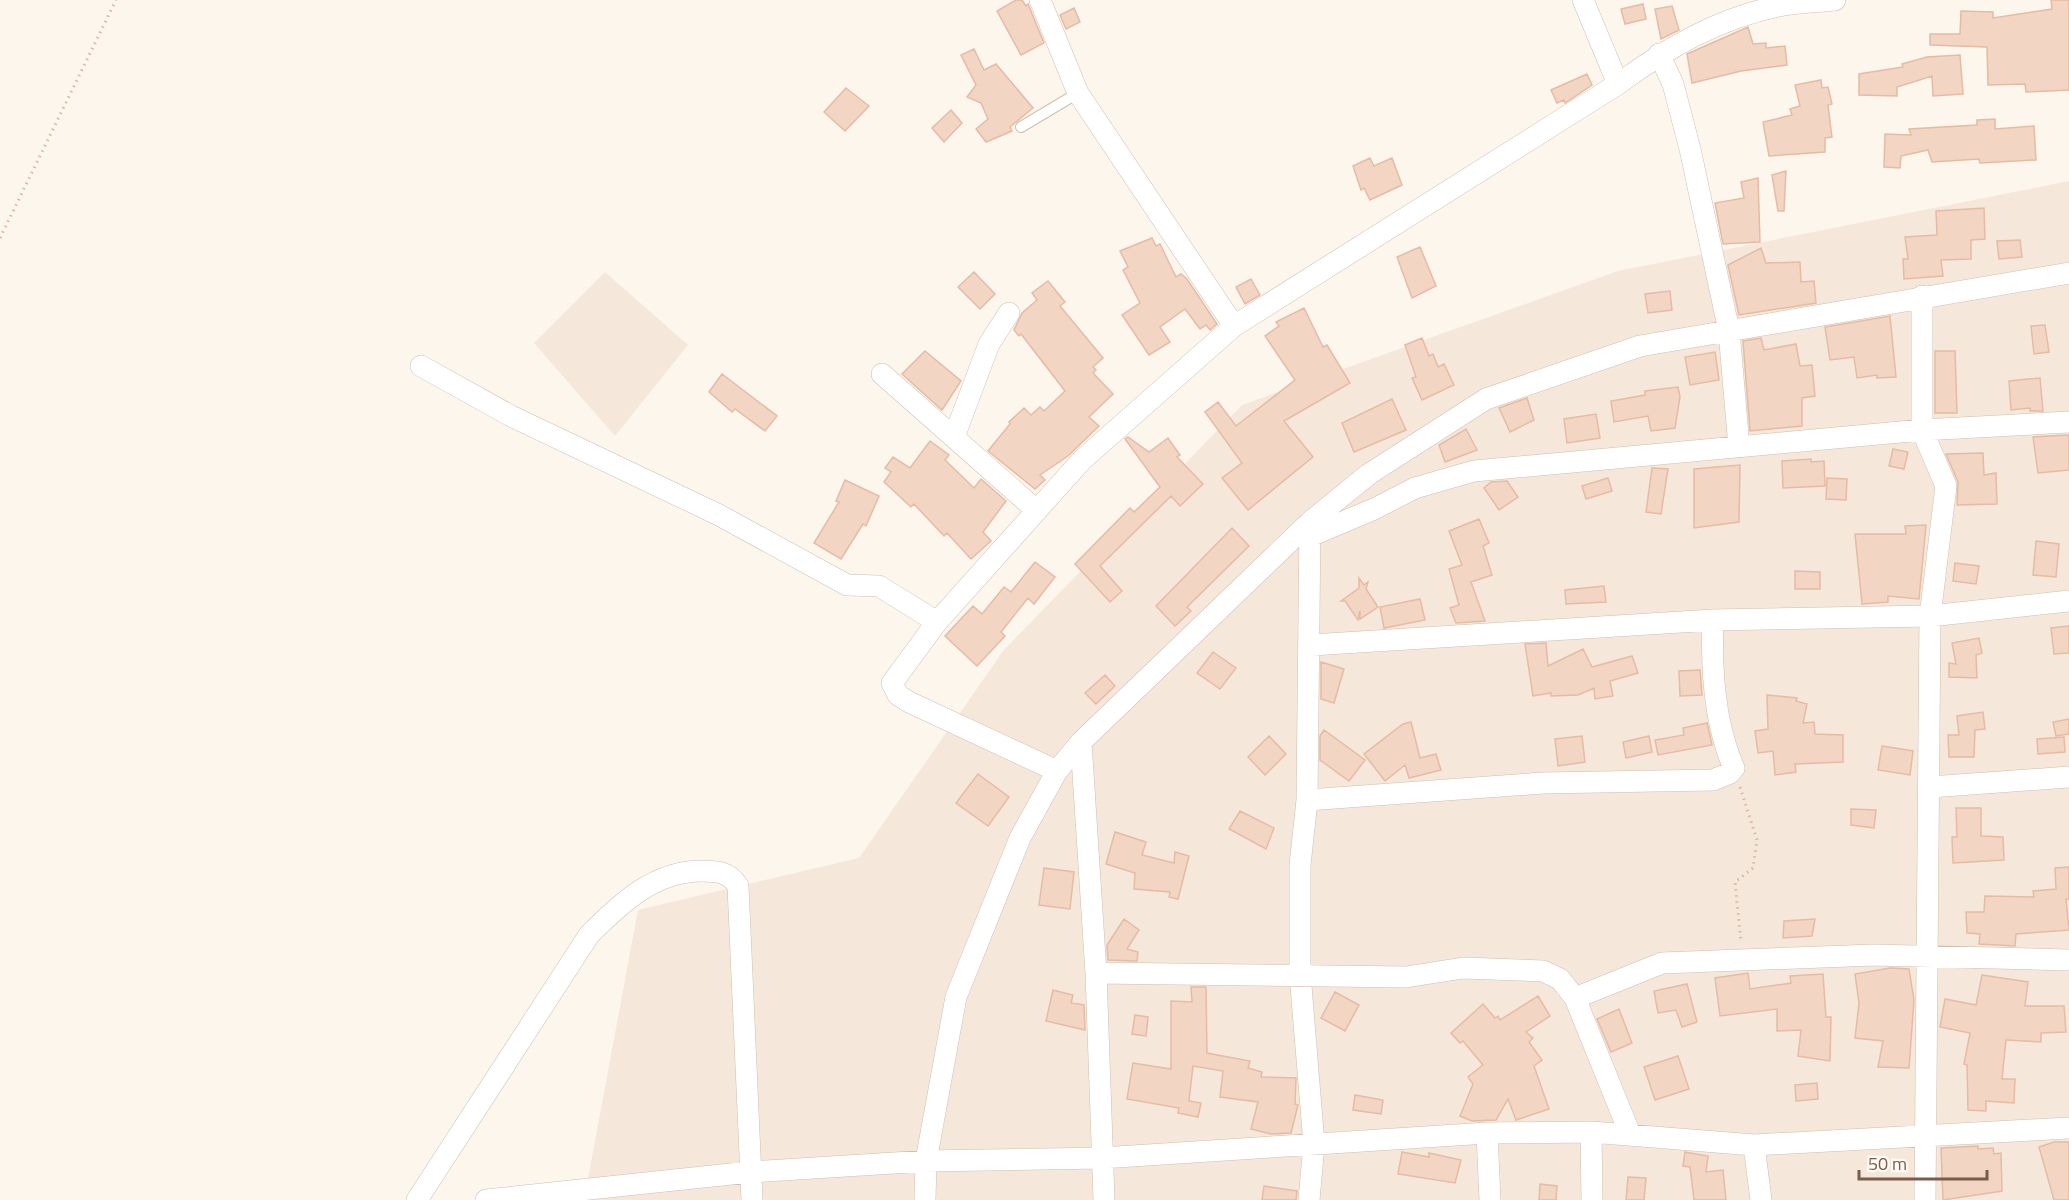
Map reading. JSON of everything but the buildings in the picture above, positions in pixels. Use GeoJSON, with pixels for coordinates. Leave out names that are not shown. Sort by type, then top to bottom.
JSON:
{"type":"FeatureCollection","features":[{"type":"Feature","properties":{"kind":"street"},"geometry":{"type":"LineString","coordinates":[[1040,0],[1078,93],[1234,326]]}},
{"type":"Feature","properties":{"kind":"street"},"geometry":{"type":"LineString","coordinates":[[1583,0],[1618,84]]}},
{"type":"Feature","properties":{"kind":"street"},"geometry":{"type":"LineString","coordinates":[[1057,771],[898,695],[892,683],[937,622],[1082,460],[1234,326],[1618,84],[1659,54],[1709,28],[1779,6],[1835,0]]}},
{"type":"Feature","properties":{"kind":"street"},"geometry":{"type":"LineString","coordinates":[[1659,54],[1673,84],[1690,149],[1729,330],[1739,447]]}},
{"type":"Feature","properties":{"kind":"street"},"geometry":{"type":"LineString","coordinates":[[925,1200],[926,1161],[956,997],[1020,838],[1057,771],[1080,742],[1369,474],[1486,399],[1640,346],[1922,296],[2069,273]]}},
{"type":"Feature","properties":{"kind":"street"},"geometry":{"type":"LineString","coordinates":[[1922,296],[1922,430],[1946,486],[1930,616],[1925,1200]]}},
{"type":"Feature","properties":{"kind":"street"},"geometry":{"type":"LineString","coordinates":[[954,436],[989,344],[1009,313]]}},
{"type":"Feature","properties":{"kind":"street"},"geometry":{"type":"LineString","coordinates":[[421,366],[511,416],[719,515],[847,585],[879,586],[937,622]]}},
{"type":"Feature","properties":{"kind":"street"},"geometry":{"type":"LineString","coordinates":[[882,374],[1036,510]]}},
{"type":"Feature","properties":{"kind":"street"},"geometry":{"type":"LineString","coordinates":[[1310,529],[1374,509],[1415,488],[1474,471],[1922,430],[2069,422]]}},
{"type":"Feature","properties":{"kind":"street"},"geometry":{"type":"LineString","coordinates":[[1309,1200],[1314,1144],[1300,974],[1300,865],[1307,800],[1311,645],[1310,529]]}},
{"type":"Feature","properties":{"kind":"street"},"geometry":{"type":"LineString","coordinates":[[1311,645],[1713,620],[1930,616],[2069,601]]}},
{"type":"Feature","properties":{"kind":"street"},"geometry":{"type":"LineString","coordinates":[[1307,800],[1543,783],[1713,780],[1730,773],[1734,768],[1726,750],[1712,660],[1713,620]]}},
{"type":"Feature","properties":{"kind":"street"},"geometry":{"type":"LineString","coordinates":[[1080,742],[1096,973],[1104,1200]]}},
{"type":"Feature","properties":{"kind":"street"},"geometry":{"type":"LineString","coordinates":[[1930,787],[2069,777]]}},
{"type":"Feature","properties":{"kind":"street"},"geometry":{"type":"LineString","coordinates":[[417,1200],[589,935],[621,904],[652,882],[683,871],[724,873],[738,886],[752,1200]]}},
{"type":"Feature","properties":{"kind":"street"},"geometry":{"type":"LineString","coordinates":[[1575,998],[1662,963],[1874,955],[2069,960]]}},
{"type":"Feature","properties":{"kind":"street"},"geometry":{"type":"LineString","coordinates":[[1096,973],[1406,977],[1463,968],[1543,972],[1560,979],[1575,998],[1630,1134]]}},
{"type":"Feature","properties":{"kind":"street"},"geometry":{"type":"LineString","coordinates":[[486,1200],[750,1172],[926,1161],[1101,1158],[1487,1133],[1591,1132],[1754,1145],[2069,1128]]}},
{"type":"Feature","properties":{"kind":"street"},"geometry":{"type":"LineString","coordinates":[[1591,1132],[1592,1200]]}},
{"type":"Feature","properties":{"kind":"street"},"geometry":{"type":"LineString","coordinates":[[1487,1133],[1490,1200]]}},
{"type":"Feature","properties":{"kind":"street"},"geometry":{"type":"LineString","coordinates":[[1754,1145],[1761,1200]]}},
{"type":"Feature","properties":{"kind":"lane"},"geometry":{"type":"LineString","coordinates":[[1021,127],[1078,93]]}},
{"type":"Feature","properties":{"kind":"path"},"geometry":{"type":"LineString","coordinates":[[0,238],[116,0]]}},
{"type":"Feature","properties":{"kind":"path"},"geometry":{"type":"LineString","coordinates":[[1734,768],[1757,840],[1753,868],[1735,882],[1743,960]]}},
{"type":"Feature","properties":{"kind":"shaded area"},"geometry":{"type":"Polygon","coordinates":[[[2069,181],[2069,1200],[584,1200],[638,910],[859,858],[1003,651],[1242,405],[1618,271],[2069,181]]]}},
{"type":"Feature","properties":{"kind":"shaded area"},"geometry":{"type":"Polygon","coordinates":[[[605,272],[688,345],[615,436],[534,343],[605,272]]]}}]}
